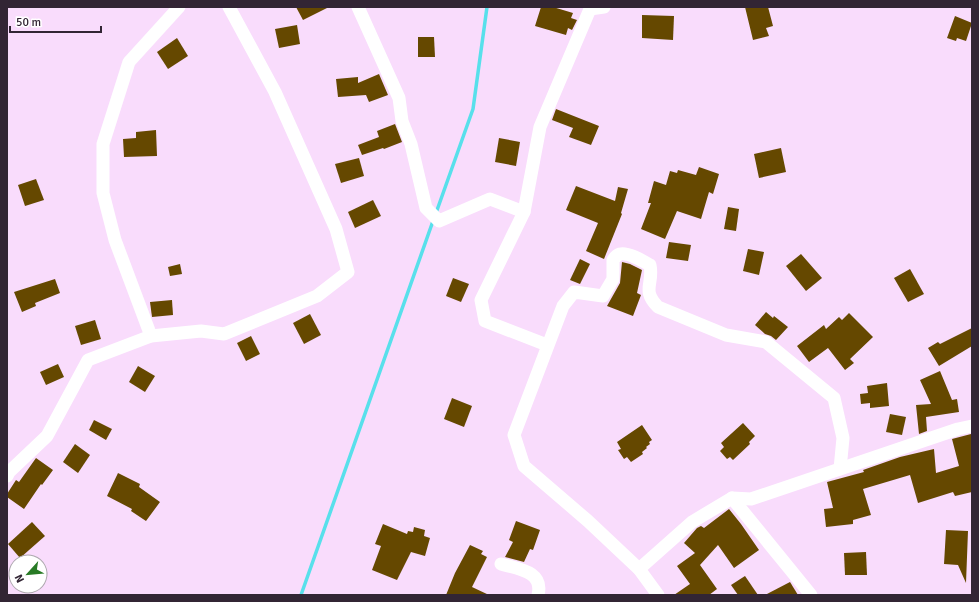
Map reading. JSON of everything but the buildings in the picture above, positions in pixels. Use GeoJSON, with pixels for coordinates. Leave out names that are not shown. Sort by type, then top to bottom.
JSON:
{"type":"FeatureCollection","features":[{"type":"Feature","properties":{"kind":"street"},"geometry":{"type":"LineString","coordinates":[[150,336],[115,240],[103,193],[103,144],[129,62],[179,7]]}},
{"type":"Feature","properties":{"kind":"street"},"geometry":{"type":"LineString","coordinates":[[7,476],[9,472],[47,436],[88,360],[150,336],[201,330],[224,334],[317,296],[348,272],[336,229],[275,92],[229,7]]}},
{"type":"Feature","properties":{"kind":"street"},"geometry":{"type":"LineString","coordinates":[[358,7],[400,98],[402,121],[411,144],[426,208],[439,221],[490,199],[524,212]]}},
{"type":"Feature","properties":{"kind":"street"},"geometry":{"type":"LineString","coordinates":[[547,346],[485,321],[481,300],[524,212],[540,127],[581,27],[590,9],[604,7]]}},
{"type":"Feature","properties":{"kind":"street"},"geometry":{"type":"LineString","coordinates":[[658,595],[639,569],[588,521],[524,466],[514,435],[563,306],[574,292],[603,296],[612,279],[613,260],[618,255],[622,253],[650,265],[651,271],[648,292],[652,301],[658,307],[726,335],[766,342],[834,398],[843,438],[840,469]]}},
{"type":"Feature","properties":{"kind":"street"},"geometry":{"type":"LineString","coordinates":[[639,569],[692,522],[732,498],[751,499],[958,429],[972,426]]}},
{"type":"Feature","properties":{"kind":"street"},"geometry":{"type":"LineString","coordinates":[[732,498],[811,595]]}},
{"type":"Feature","properties":{"kind":"street"},"geometry":{"type":"LineString","coordinates":[[501,564],[533,574],[539,581],[538,595]]}},
{"type":"Feature","properties":{"kind":"waterway"},"geometry":{"type":"LineString","coordinates":[[436,213],[473,109],[487,7]]}},
{"type":"Feature","properties":{"kind":"waterway"},"geometry":{"type":"LineString","coordinates":[[301,595],[433,221]]}}]}
